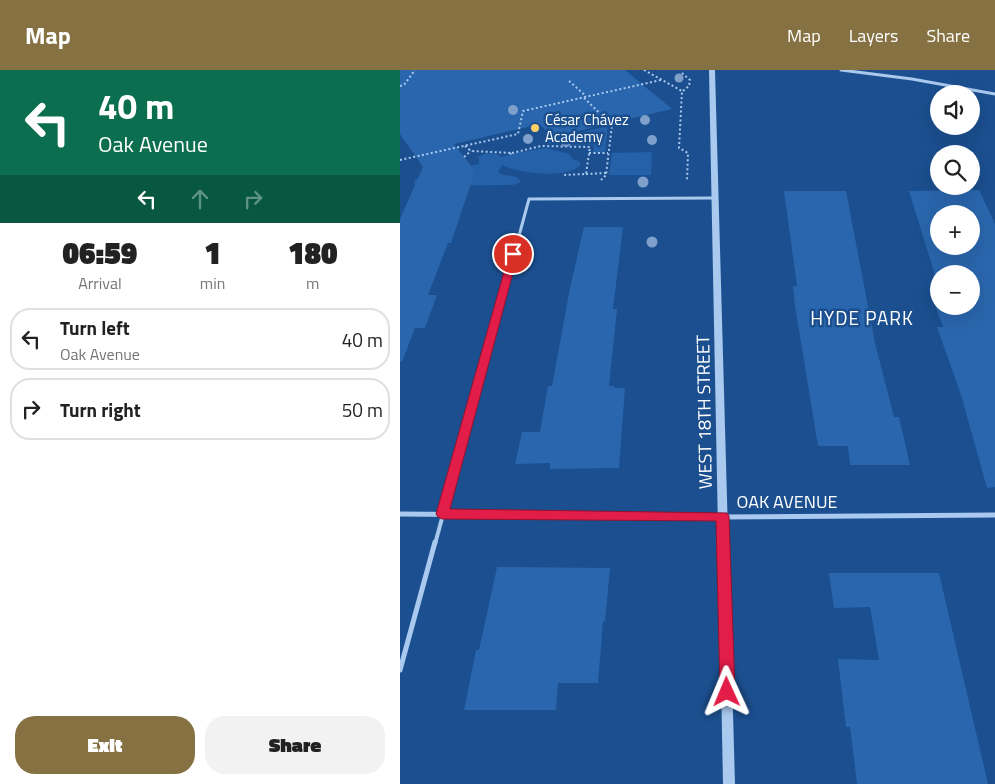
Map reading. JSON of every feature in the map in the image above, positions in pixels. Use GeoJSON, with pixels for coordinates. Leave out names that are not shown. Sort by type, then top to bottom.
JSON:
{"type":"FeatureCollection","features":[{"type":"Feature","properties":{"kind":"street","name":"WEST 18TH STREET"},"geometry":{"type":"LineString","coordinates":[[712,70],[729,784]]}},
{"type":"Feature","properties":{"kind":"street"},"geometry":{"type":"LineString","coordinates":[[841,70],[995,94]]}},
{"type":"Feature","properties":{"kind":"street","name":"OAK AVENUE"},"geometry":{"type":"LineString","coordinates":[[400,514],[995,515]]}},
{"type":"Feature","properties":{"kind":"lane"},"geometry":{"type":"LineString","coordinates":[[400,670],[529,199],[716,198]]}},
{"type":"Feature","properties":{"kind":"path"},"geometry":{"type":"LineString","coordinates":[[400,86],[404,85],[415,70]]}},
{"type":"Feature","properties":{"kind":"path"},"geometry":{"type":"LineString","coordinates":[[644,70],[682,91]]}},
{"type":"Feature","properties":{"kind":"path"},"geometry":{"type":"LineString","coordinates":[[682,73],[690,82],[689,86],[682,91]]}},
{"type":"Feature","properties":{"kind":"path"},"geometry":{"type":"LineString","coordinates":[[400,160],[518,134],[523,111],[661,80]]}},
{"type":"Feature","properties":{"kind":"path"},"geometry":{"type":"LineString","coordinates":[[569,81],[612,125],[606,174],[597,184]]}},
{"type":"Feature","properties":{"kind":"path"},"geometry":{"type":"LineString","coordinates":[[682,91],[680,148],[688,152],[687,199]]}},
{"type":"Feature","properties":{"kind":"path"},"geometry":{"type":"LineString","coordinates":[[465,146],[471,151],[511,154],[541,146],[590,147],[586,174]]}},
{"type":"Feature","properties":{"kind":"path"},"geometry":{"type":"LineString","coordinates":[[464,157],[471,151]]}},
{"type":"Feature","properties":{"kind":"path"},"geometry":{"type":"LineString","coordinates":[[589,153],[608,153]]}},
{"type":"Feature","properties":{"kind":"path"},"geometry":{"type":"LineString","coordinates":[[562,174],[606,174]]}},
{"type":"Feature","properties":{"kind":"shaded area"},"geometry":{"type":"Polygon","coordinates":[[[608,126],[605,152],[593,153],[594,145],[549,144],[546,141],[608,126]]]}},
{"type":"Feature","properties":{"kind":"shaded area"},"geometry":{"type":"Polygon","coordinates":[[[546,148],[569,154],[573,159],[580,162],[580,165],[574,170],[542,174],[502,165],[498,172],[516,177],[521,182],[513,185],[415,186],[414,181],[420,178],[479,164],[478,157],[484,154],[493,153],[502,157],[514,153],[546,148]]]}},
{"type":"Feature","properties":{"kind":"shaded area"},"geometry":{"type":"Polygon","coordinates":[[[652,152],[651,175],[609,175],[612,153],[652,152]]]}},
{"type":"Feature","properties":{"kind":"building"},"geometry":{"type":"Polygon","coordinates":[[[400,70],[625,70],[672,109],[552,137],[540,124],[454,144],[475,171],[451,243],[448,243],[428,295],[437,295],[425,328],[415,328],[402,362],[400,361],[400,219],[423,167],[400,134],[400,70]]]}},
{"type":"Feature","properties":{"kind":"building"},"geometry":{"type":"Polygon","coordinates":[[[784,191],[846,191],[875,343],[894,417],[899,417],[910,465],[850,465],[848,446],[818,446],[795,306],[793,286],[797,286],[784,191]]]}},
{"type":"Feature","properties":{"kind":"building"},"geometry":{"type":"Polygon","coordinates":[[[909,191],[930,191],[930,195],[980,195],[980,192],[995,224],[995,487],[987,488],[961,395],[937,327],[943,327],[939,315],[980,315],[980,265],[932,265],[909,191]]]}},
{"type":"Feature","properties":{"kind":"building"},"geometry":{"type":"Polygon","coordinates":[[[584,227],[623,227],[613,309],[617,309],[609,386],[625,388],[619,468],[550,469],[550,463],[515,464],[522,432],[540,432],[548,386],[552,386],[570,288],[584,227]]]}},
{"type":"Feature","properties":{"kind":"building"},"geometry":{"type":"Polygon","coordinates":[[[497,567],[610,568],[598,683],[558,683],[556,710],[464,710],[476,650],[479,650],[497,567]]]}},
{"type":"Feature","properties":{"kind":"building"},"geometry":{"type":"Polygon","coordinates":[[[829,573],[939,573],[988,784],[857,784],[850,727],[846,727],[838,659],[879,660],[870,607],[834,608],[829,573]]]}},
{"type":"Feature","properties":{"kind":"place","name":"César Chávez Academy"},"geometry":{"type":"Point","coordinates":[535,128]}},
{"type":"Feature","properties":{"kind":"district","name":"HYDE PARK"},"geometry":{"type":"Point","coordinates":[862,317]}},
{"type":"Feature","properties":{"kind":"route"},"geometry":{"type":"LineString","coordinates":[[513,254],[442,514],[723,516],[727,692]]}}]}
